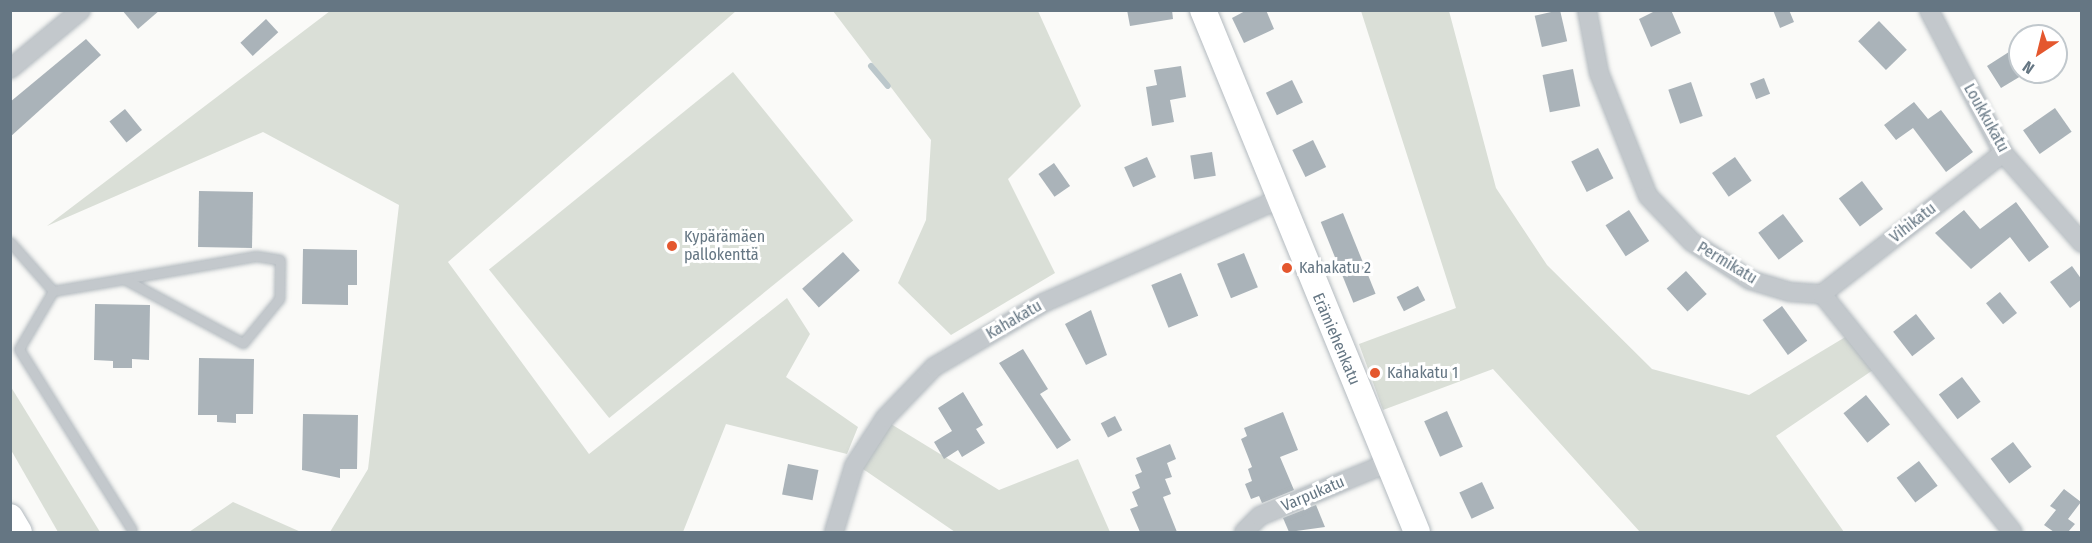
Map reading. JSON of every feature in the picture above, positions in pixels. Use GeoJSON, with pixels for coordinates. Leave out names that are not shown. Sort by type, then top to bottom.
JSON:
{"type":"FeatureCollection","features":[{"type":"Feature","properties":{"kind":"street"},"geometry":{"type":"LineString","coordinates":[[10,69],[81,10]]}},
{"type":"Feature","properties":{"kind":"street","name":"Erämiehenkatu"},"geometry":{"type":"LineString","coordinates":[[1203,10],[1278,200],[1417,532]]}},
{"type":"Feature","properties":{"kind":"street","name":"Permikatu"},"geometry":{"type":"LineString","coordinates":[[1587,10],[1599,73],[1648,195],[1692,242],[1749,280],[1790,292],[1822,294]]}},
{"type":"Feature","properties":{"kind":"street","name":"Loukkukatu"},"geometry":{"type":"LineString","coordinates":[[1929,10],[2003,153],[2082,243]]}},
{"type":"Feature","properties":{"kind":"street","name":"Vihikatu"},"geometry":{"type":"LineString","coordinates":[[1822,294],[2003,153]]}},
{"type":"Feature","properties":{"kind":"street","name":"Kahakatu"},"geometry":{"type":"LineString","coordinates":[[834,532],[854,466],[885,418],[934,367],[1043,303],[1278,200]]}},
{"type":"Feature","properties":{"kind":"street"},"geometry":{"type":"LineString","coordinates":[[1822,294],[2013,532]]}},
{"type":"Feature","properties":{"kind":"street","name":"Varpukatu"},"geometry":{"type":"LineString","coordinates":[[1244,532],[1260,516],[1388,463]]}},
{"type":"Feature","properties":{"kind":"street"},"geometry":{"type":"LineString","coordinates":[[10,517],[19,532]]}},
{"type":"Feature","properties":{"kind":"lane"},"geometry":{"type":"LineString","coordinates":[[10,242],[53,291]]}},
{"type":"Feature","properties":{"kind":"lane"},"geometry":{"type":"LineString","coordinates":[[123,279],[243,343],[279,299],[280,260],[256,256],[53,291],[19,349],[132,530]]}},
{"type":"Feature","properties":{"kind":"shaded area"},"geometry":{"type":"Polygon","coordinates":[[[330,11],[736,11],[448,262],[589,454],[787,298],[810,334],[786,377],[858,427],[847,454],[726,424],[683,532],[330,532],[368,469],[399,205],[263,132],[47,226],[330,11]]]}},
{"type":"Feature","properties":{"kind":"shaded area"},"geometry":{"type":"Polygon","coordinates":[[[833,11],[1038,11],[1081,106],[1008,179],[1055,273],[951,335],[898,283],[926,220],[931,140],[833,11]]]}},
{"type":"Feature","properties":{"kind":"shaded area"},"geometry":{"type":"Polygon","coordinates":[[[1361,11],[1449,11],[1496,188],[1547,265],[1652,369],[1749,395],[1847,336],[1873,370],[1776,436],[1844,532],[1640,532],[1493,369],[1383,410],[1359,344],[1456,308],[1361,11]]]}},
{"type":"Feature","properties":{"kind":"shaded area","name":"Kypärämäen pallokenttä"},"geometry":{"type":"Polygon","coordinates":[[[733,72],[853,220],[609,418],[489,270],[733,72]]]}},
{"type":"Feature","properties":{"kind":"shaded area"},"geometry":{"type":"Polygon","coordinates":[[[10,387],[100,532],[58,532],[11,450],[10,387]]]}},
{"type":"Feature","properties":{"kind":"shaded area"},"geometry":{"type":"Polygon","coordinates":[[[891,424],[999,490],[1078,459],[1110,532],[955,532],[863,469],[891,424]]]}},
{"type":"Feature","properties":{"kind":"shaded area"},"geometry":{"type":"Polygon","coordinates":[[[233,502],[301,532],[189,532],[233,502]]]}},
{"type":"Feature","properties":{"kind":"building"},"geometry":{"type":"Polygon","coordinates":[[[122,10],[160,10],[138,29],[122,10]]]}},
{"type":"Feature","properties":{"kind":"building"},"geometry":{"type":"Polygon","coordinates":[[[1127,10],[1172,10],[1173,19],[1130,26],[1127,10]]]}},
{"type":"Feature","properties":{"kind":"building"},"geometry":{"type":"Polygon","coordinates":[[[1247,10],[1266,10],[1274,29],[1244,43],[1232,18],[1247,10]]]}},
{"type":"Feature","properties":{"kind":"building"},"geometry":{"type":"Polygon","coordinates":[[[1560,10],[1567,41],[1542,47],[1535,16],[1560,10]]]}},
{"type":"Feature","properties":{"kind":"building"},"geometry":{"type":"Polygon","coordinates":[[[1657,10],[1671,10],[1681,33],[1651,47],[1639,19],[1657,10]]]}},
{"type":"Feature","properties":{"kind":"building"},"geometry":{"type":"Polygon","coordinates":[[[1773,10],[1789,10],[1794,22],[1780,28],[1773,10]]]}},
{"type":"Feature","properties":{"kind":"building"},"geometry":{"type":"Polygon","coordinates":[[[266,19],[278,32],[253,56],[240,43],[266,19]]]}},
{"type":"Feature","properties":{"kind":"building"},"geometry":{"type":"Polygon","coordinates":[[[1879,21],[1907,50],[1886,70],[1858,41],[1879,21]]]}},
{"type":"Feature","properties":{"kind":"building"},"geometry":{"type":"Polygon","coordinates":[[[86,39],[101,55],[10,137],[10,102],[86,39]]]}},
{"type":"Feature","properties":{"kind":"building"},"geometry":{"type":"Polygon","coordinates":[[[2008,53],[2008,84],[2001,88],[1987,66],[2008,53]]]}},
{"type":"Feature","properties":{"kind":"building"},"geometry":{"type":"Polygon","coordinates":[[[1181,66],[1186,97],[1170,100],[1174,122],[1152,126],[1146,87],[1157,85],[1154,70],[1181,66]]]}},
{"type":"Feature","properties":{"kind":"building"},"geometry":{"type":"Polygon","coordinates":[[[1573,69],[1580,106],[1550,112],[1543,75],[1573,69]]]}},
{"type":"Feature","properties":{"kind":"building"},"geometry":{"type":"Polygon","coordinates":[[[1764,78],[1770,94],[1756,99],[1750,83],[1764,78]]]}},
{"type":"Feature","properties":{"kind":"building"},"geometry":{"type":"Polygon","coordinates":[[[1292,80],[1303,102],[1277,115],[1266,93],[1292,80]]]}},
{"type":"Feature","properties":{"kind":"building"},"geometry":{"type":"Polygon","coordinates":[[[1691,82],[1703,116],[1680,124],[1668,90],[1691,82]]]}},
{"type":"Feature","properties":{"kind":"building"},"geometry":{"type":"Polygon","coordinates":[[[1914,102],[1928,119],[1941,110],[1973,152],[1946,172],[1913,128],[1896,140],[1884,125],[1914,102]]]}},
{"type":"Feature","properties":{"kind":"building"},"geometry":{"type":"Polygon","coordinates":[[[2055,108],[2072,132],[2040,154],[2023,130],[2055,108]]]}},
{"type":"Feature","properties":{"kind":"building"},"geometry":{"type":"Polygon","coordinates":[[[125,109],[142,130],[126,143],[109,122],[125,109]]]}},
{"type":"Feature","properties":{"kind":"building"},"geometry":{"type":"Polygon","coordinates":[[[1313,140],[1326,167],[1305,177],[1292,150],[1313,140]]]}},
{"type":"Feature","properties":{"kind":"building"},"geometry":{"type":"Polygon","coordinates":[[[1598,148],[1613,178],[1587,192],[1571,162],[1598,148]]]}},
{"type":"Feature","properties":{"kind":"building"},"geometry":{"type":"Polygon","coordinates":[[[1212,152],[1216,176],[1194,179],[1190,155],[1212,152]]]}},
{"type":"Feature","properties":{"kind":"building"},"geometry":{"type":"Polygon","coordinates":[[[1147,157],[1156,177],[1133,187],[1124,167],[1147,157]]]}},
{"type":"Feature","properties":{"kind":"building"},"geometry":{"type":"Polygon","coordinates":[[[1735,157],[1752,181],[1729,197],[1712,173],[1735,157]]]}},
{"type":"Feature","properties":{"kind":"building"},"geometry":{"type":"Polygon","coordinates":[[[1054,163],[1070,186],[1054,197],[1038,174],[1054,163]]]}},
{"type":"Feature","properties":{"kind":"building"},"geometry":{"type":"Polygon","coordinates":[[[1862,181],[1883,209],[1860,226],[1839,198],[1862,181]]]}},
{"type":"Feature","properties":{"kind":"building"},"geometry":{"type":"Polygon","coordinates":[[[199,191],[253,192],[252,248],[198,247],[199,191]]]}},
{"type":"Feature","properties":{"kind":"building"},"geometry":{"type":"Polygon","coordinates":[[[2016,202],[2049,247],[2029,262],[2010,237],[1971,269],[1935,233],[1964,210],[1980,229],[2016,202]]]}},
{"type":"Feature","properties":{"kind":"building"},"geometry":{"type":"Polygon","coordinates":[[[1629,210],[1649,241],[1626,256],[1606,225],[1629,210]]]}},
{"type":"Feature","properties":{"kind":"building"},"geometry":{"type":"Polygon","coordinates":[[[1343,213],[1376,294],[1353,303],[1321,222],[1343,213]]]}},
{"type":"Feature","properties":{"kind":"building"},"geometry":{"type":"Polygon","coordinates":[[[1783,214],[1803,241],[1779,260],[1758,233],[1783,214]]]}},
{"type":"Feature","properties":{"kind":"building"},"geometry":{"type":"Polygon","coordinates":[[[303,249],[357,250],[357,285],[348,285],[348,305],[302,304],[303,249]]]}},
{"type":"Feature","properties":{"kind":"building"},"geometry":{"type":"Polygon","coordinates":[[[843,252],[860,271],[819,307],[802,289],[843,252]]]}},
{"type":"Feature","properties":{"kind":"building"},"geometry":{"type":"Polygon","coordinates":[[[1244,253],[1258,287],[1231,298],[1217,264],[1244,253]]]}},
{"type":"Feature","properties":{"kind":"building"},"geometry":{"type":"Polygon","coordinates":[[[2072,266],[2082,280],[2082,299],[2070,308],[2050,282],[2072,266]]]}},
{"type":"Feature","properties":{"kind":"building"},"geometry":{"type":"Polygon","coordinates":[[[1686,271],[1707,294],[1687,311],[1667,288],[1686,271]]]}},
{"type":"Feature","properties":{"kind":"building"},"geometry":{"type":"Polygon","coordinates":[[[1181,273],[1198,316],[1169,328],[1151,285],[1181,273]]]}},
{"type":"Feature","properties":{"kind":"building"},"geometry":{"type":"Polygon","coordinates":[[[1418,286],[1425,300],[1404,311],[1397,297],[1418,286]]]}},
{"type":"Feature","properties":{"kind":"building"},"geometry":{"type":"Polygon","coordinates":[[[2000,292],[2017,313],[2003,324],[1986,303],[2000,292]]]}},
{"type":"Feature","properties":{"kind":"building"},"geometry":{"type":"Polygon","coordinates":[[[95,304],[150,305],[149,360],[132,359],[132,368],[113,368],[113,361],[94,360],[95,304]]]}},
{"type":"Feature","properties":{"kind":"building"},"geometry":{"type":"Polygon","coordinates":[[[1782,306],[1807,341],[1788,355],[1763,320],[1782,306]]]}},
{"type":"Feature","properties":{"kind":"building"},"geometry":{"type":"Polygon","coordinates":[[[1091,310],[1107,355],[1086,365],[1065,324],[1091,310]]]}},
{"type":"Feature","properties":{"kind":"building"},"geometry":{"type":"Polygon","coordinates":[[[1916,314],[1935,338],[1912,356],[1893,332],[1916,314]]]}},
{"type":"Feature","properties":{"kind":"building"},"geometry":{"type":"Polygon","coordinates":[[[1023,349],[1048,389],[1040,394],[1071,440],[1057,449],[999,363],[1023,349]]]}},
{"type":"Feature","properties":{"kind":"building"},"geometry":{"type":"Polygon","coordinates":[[[199,358],[254,359],[253,414],[236,414],[236,423],[217,422],[217,415],[198,415],[199,358]]]}},
{"type":"Feature","properties":{"kind":"building"},"geometry":{"type":"Polygon","coordinates":[[[1962,377],[1981,402],[1957,419],[1939,394],[1962,377]]]}},
{"type":"Feature","properties":{"kind":"building"},"geometry":{"type":"Polygon","coordinates":[[[963,392],[983,425],[976,429],[985,443],[962,457],[958,450],[944,459],[934,442],[952,431],[938,408],[963,392]]]}},
{"type":"Feature","properties":{"kind":"building"},"geometry":{"type":"Polygon","coordinates":[[[1866,395],[1890,425],[1867,443],[1843,413],[1866,395]]]}},
{"type":"Feature","properties":{"kind":"building"},"geometry":{"type":"Polygon","coordinates":[[[1447,411],[1463,447],[1440,457],[1424,421],[1447,411]]]}},
{"type":"Feature","properties":{"kind":"building"},"geometry":{"type":"Polygon","coordinates":[[[1283,412],[1298,450],[1280,457],[1294,490],[1262,503],[1259,496],[1251,499],[1245,484],[1252,481],[1248,469],[1252,467],[1241,439],[1247,436],[1244,428],[1283,412]]]}},
{"type":"Feature","properties":{"kind":"building"},"geometry":{"type":"Polygon","coordinates":[[[303,414],[358,415],[357,469],[340,469],[340,478],[302,470],[303,414]]]}},
{"type":"Feature","properties":{"kind":"building"},"geometry":{"type":"Polygon","coordinates":[[[1115,416],[1122,430],[1108,438],[1101,423],[1115,416]]]}},
{"type":"Feature","properties":{"kind":"building"},"geometry":{"type":"Polygon","coordinates":[[[2013,442],[2032,467],[2009,484],[1991,459],[2013,442]]]}},
{"type":"Feature","properties":{"kind":"building"},"geometry":{"type":"Polygon","coordinates":[[[1170,444],[1176,459],[1167,463],[1172,477],[1165,479],[1171,494],[1163,497],[1177,532],[1140,532],[1130,509],[1138,506],[1132,492],[1140,488],[1135,475],[1142,472],[1136,458],[1170,444]]]}},
{"type":"Feature","properties":{"kind":"building"},"geometry":{"type":"Polygon","coordinates":[[[1919,461],[1938,486],[1915,503],[1897,478],[1919,461]]]}},
{"type":"Feature","properties":{"kind":"building"},"geometry":{"type":"Polygon","coordinates":[[[788,464],[818,470],[813,500],[782,494],[788,464]]]}},
{"type":"Feature","properties":{"kind":"building"},"geometry":{"type":"Polygon","coordinates":[[[1482,482],[1494,508],[1472,519],[1459,493],[1482,482]]]}},
{"type":"Feature","properties":{"kind":"building"},"geometry":{"type":"Polygon","coordinates":[[[2064,489],[2081,502],[2068,519],[2075,524],[2068,532],[2054,532],[2044,525],[2056,510],[2050,506],[2064,489]]]}},
{"type":"Feature","properties":{"kind":"building"},"geometry":{"type":"Polygon","coordinates":[[[1316,505],[1325,527],[1289,532],[1283,518],[1316,505]]]}},
{"type":"Feature","properties":{"kind":"waterway"},"geometry":{"type":"LineString","coordinates":[[871,66],[888,86]]}},
{"type":"Feature","properties":{"kind":"place","name":"Kypärämäen pallokenttä"},"geometry":{"type":"Point","coordinates":[672,246]}},
{"type":"Feature","properties":{"kind":"place","name":"Kahakatu 2"},"geometry":{"type":"Point","coordinates":[1287,268]}},
{"type":"Feature","properties":{"kind":"place","name":"Kahakatu 1"},"geometry":{"type":"Point","coordinates":[1375,373]}}]}
